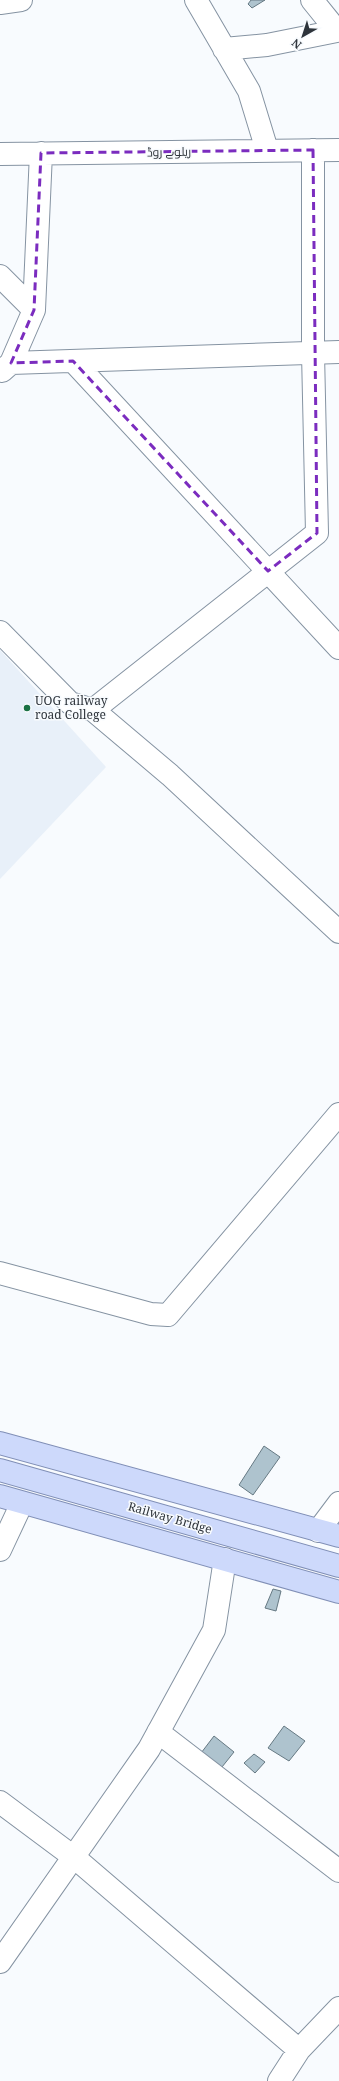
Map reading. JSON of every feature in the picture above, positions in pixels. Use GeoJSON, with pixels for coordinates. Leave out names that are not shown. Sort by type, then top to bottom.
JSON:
{"type":"FeatureCollection","features":[{"type":"Feature","properties":{"kind":"main road"},"geometry":{"type":"LineString","coordinates":[[0,1443],[339,1536]]}},
{"type":"Feature","properties":{"kind":"main road","name":"Railway Bridge"},"geometry":{"type":"LineString","coordinates":[[0,1470],[339,1566]]}},
{"type":"Feature","properties":{"kind":"main road"},"geometry":{"type":"LineString","coordinates":[[0,1496],[339,1592]]}},
{"type":"Feature","properties":{"kind":"street"},"geometry":{"type":"LineString","coordinates":[[0,3],[21,0]]}},
{"type":"Feature","properties":{"kind":"street"},"geometry":{"type":"LineString","coordinates":[[196,0],[249,91],[268,150]]}},
{"type":"Feature","properties":{"kind":"street"},"geometry":{"type":"LineString","coordinates":[[224,49],[267,45],[337,31],[312,0]]}},
{"type":"Feature","properties":{"kind":"street"},"geometry":{"type":"LineString","coordinates":[[93,710],[317,533],[313,353],[313,150]]}},
{"type":"Feature","properties":{"kind":"street","name":"ریلوے روڈ"},"geometry":{"type":"LineString","coordinates":[[0,154],[339,150]]}},
{"type":"Feature","properties":{"kind":"street"},"geometry":{"type":"LineString","coordinates":[[5,368],[34,310],[41,153]]}},
{"type":"Feature","properties":{"kind":"street"},"geometry":{"type":"LineString","coordinates":[[0,276],[34,310]]}},
{"type":"Feature","properties":{"kind":"street"},"geometry":{"type":"LineString","coordinates":[[5,368],[72,361],[339,352]]}},
{"type":"Feature","properties":{"kind":"street"},"geometry":{"type":"LineString","coordinates":[[72,361],[339,648]]}},
{"type":"Feature","properties":{"kind":"street"},"geometry":{"type":"LineString","coordinates":[[0,632],[70,703],[93,710],[170,775],[339,932]]}},
{"type":"Feature","properties":{"kind":"street"},"geometry":{"type":"LineString","coordinates":[[0,1273],[150,1314],[168,1315],[339,1114]]}},
{"type":"Feature","properties":{"kind":"street"},"geometry":{"type":"LineString","coordinates":[[0,1550],[22,1503]]}},
{"type":"Feature","properties":{"kind":"street"},"geometry":{"type":"LineString","coordinates":[[318,1531],[339,1503]]}},
{"type":"Feature","properties":{"kind":"street"},"geometry":{"type":"LineString","coordinates":[[0,1962],[75,1858],[149,1749],[214,1630],[225,1559]]}},
{"type":"Feature","properties":{"kind":"street"},"geometry":{"type":"LineString","coordinates":[[158,1732],[339,1871]]}},
{"type":"Feature","properties":{"kind":"street"},"geometry":{"type":"LineString","coordinates":[[0,1802],[75,1858],[299,2050]]}},
{"type":"Feature","properties":{"kind":"street"},"geometry":{"type":"LineString","coordinates":[[279,2081],[299,2050],[339,2008]]}},
{"type":"Feature","properties":{"kind":"highlighted area"},"geometry":{"type":"Polygon","coordinates":[[[313,150],[317,533],[268,571],[73,361],[11,363],[34,310],[41,153],[313,150]]]}},
{"type":"Feature","properties":{"kind":"shaded area","name":"UOG railway road College"},"geometry":{"type":"Polygon","coordinates":[[[0,650],[106,767],[0,879],[0,650]]]}},
{"type":"Feature","properties":{"kind":"building"},"geometry":{"type":"Polygon","coordinates":[[[251,0],[265,0],[252,8],[248,4],[251,0]]]}},
{"type":"Feature","properties":{"kind":"building"},"geometry":{"type":"Polygon","coordinates":[[[264,1446],[280,1457],[253,1495],[239,1485],[264,1446]]]}},
{"type":"Feature","properties":{"kind":"building"},"geometry":{"type":"Polygon","coordinates":[[[273,1589],[281,1591],[276,1611],[265,1608],[273,1589]]]}},
{"type":"Feature","properties":{"kind":"building"},"geometry":{"type":"Polygon","coordinates":[[[284,1726],[305,1741],[289,1761],[268,1748],[284,1726]]]}},
{"type":"Feature","properties":{"kind":"building"},"geometry":{"type":"Polygon","coordinates":[[[214,1736],[234,1752],[218,1772],[198,1757],[214,1736]]]}},
{"type":"Feature","properties":{"kind":"building"},"geometry":{"type":"Polygon","coordinates":[[[254,1754],[265,1762],[255,1773],[244,1763],[254,1754]]]}},
{"type":"Feature","properties":{"kind":"place","name":"UOG railway road College"},"geometry":{"type":"Point","coordinates":[27,708]}}]}
